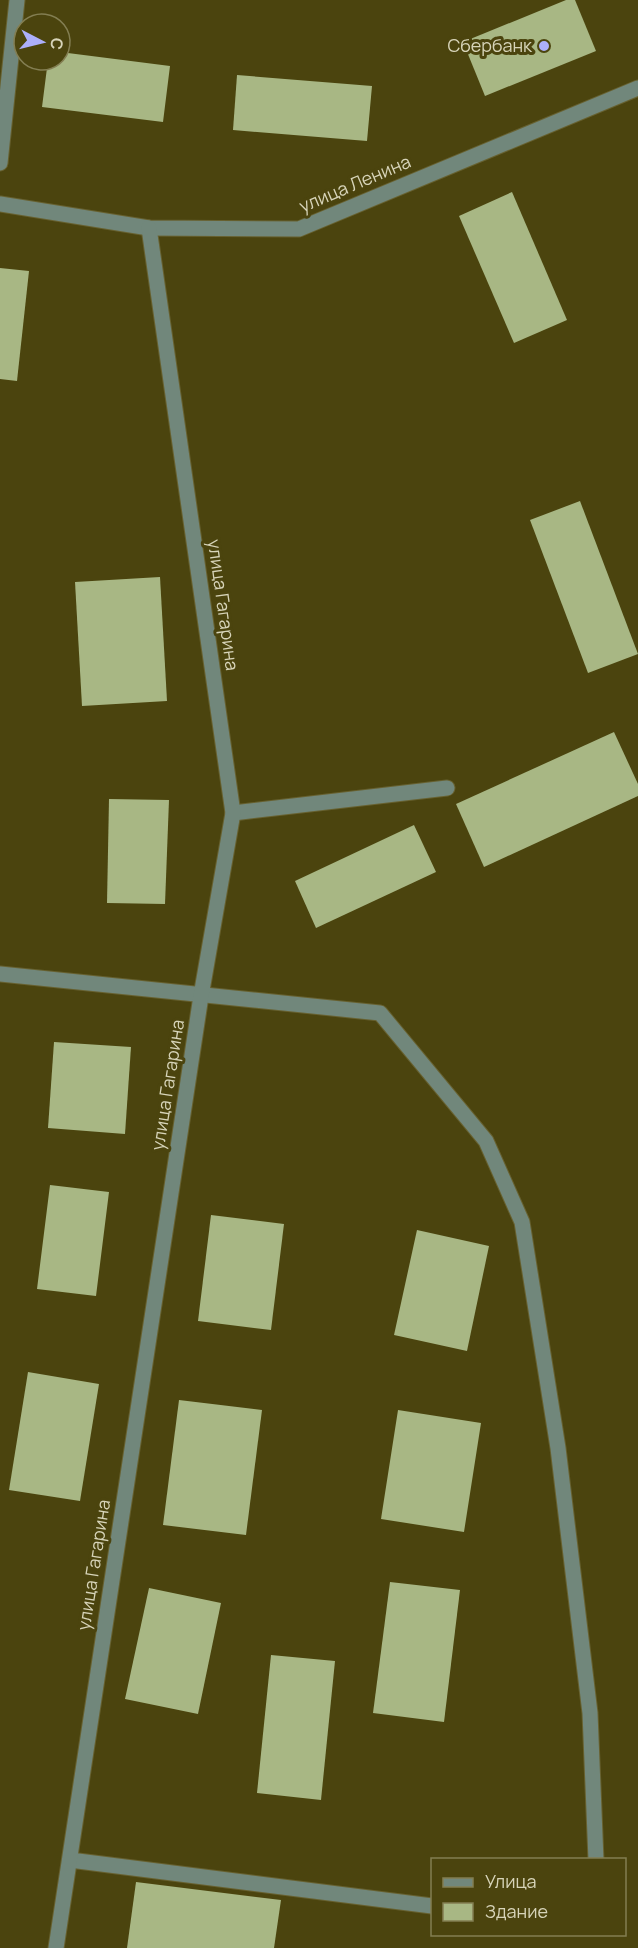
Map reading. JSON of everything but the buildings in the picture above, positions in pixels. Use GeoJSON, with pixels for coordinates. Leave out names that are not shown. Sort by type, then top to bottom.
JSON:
{"type":"FeatureCollection","features":[{"type":"Feature","properties":{"kind":"street"},"geometry":{"type":"LineString","coordinates":[[0,163],[17,0]]}},
{"type":"Feature","properties":{"kind":"street","name":"улица Ленина"},"geometry":{"type":"LineString","coordinates":[[0,204],[149,228],[299,229],[638,88]]}},
{"type":"Feature","properties":{"kind":"street","name":"улица Гагарина"},"geometry":{"type":"LineString","coordinates":[[56,1948],[201,996],[233,813],[149,228]]}},
{"type":"Feature","properties":{"kind":"street"},"geometry":{"type":"LineString","coordinates":[[233,813],[447,788]]}},
{"type":"Feature","properties":{"kind":"street"},"geometry":{"type":"LineString","coordinates":[[0,974],[201,996],[380,1012],[486,1141],[522,1222],[558,1448],[590,1713],[597,1858]]}},
{"type":"Feature","properties":{"kind":"street"},"geometry":{"type":"LineString","coordinates":[[70,1860],[431,1906]]}},
{"type":"Feature","properties":{"kind":"place","name":"Сбербанк"},"geometry":{"type":"Point","coordinates":[544,46]}}]}
